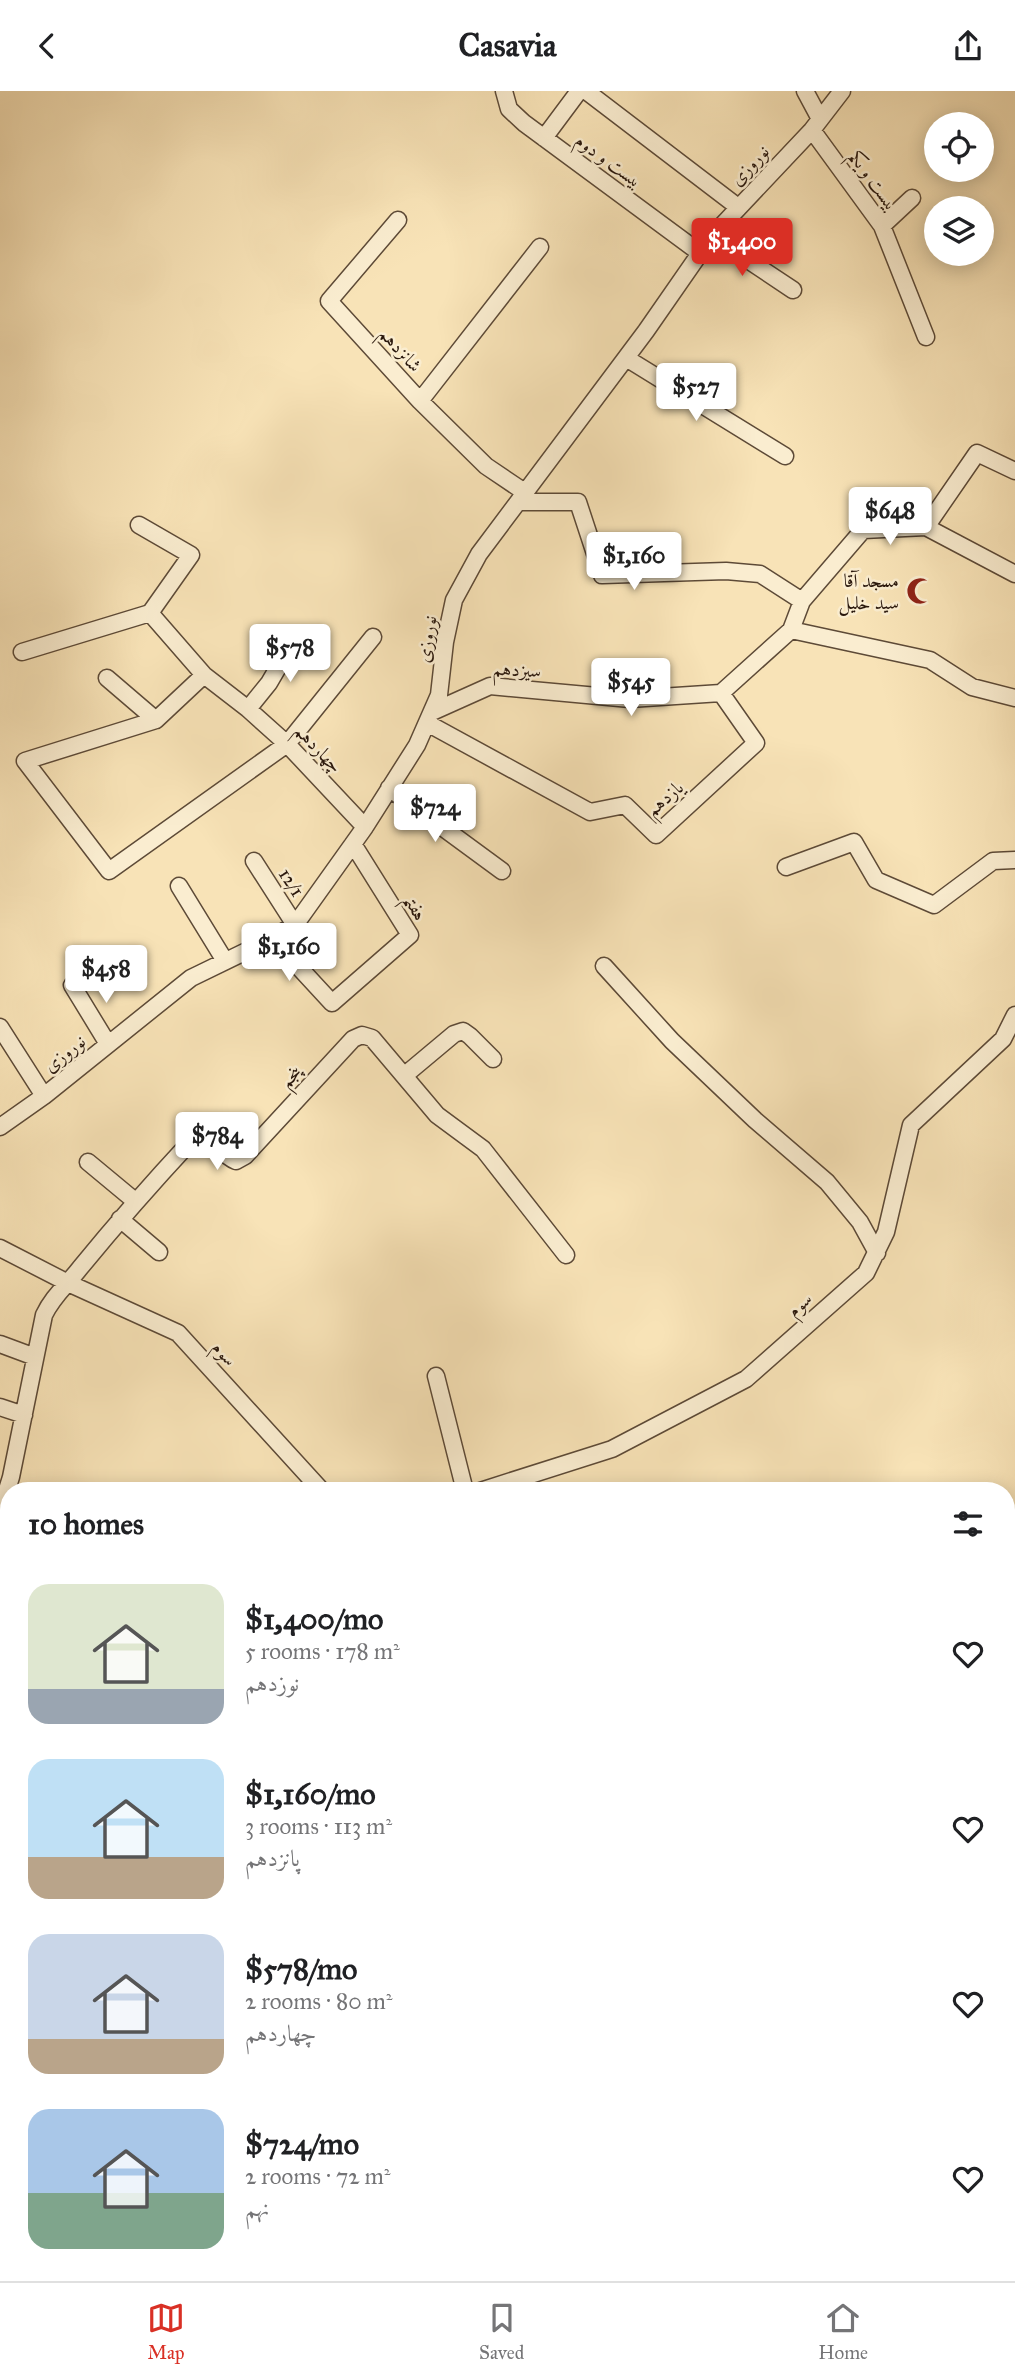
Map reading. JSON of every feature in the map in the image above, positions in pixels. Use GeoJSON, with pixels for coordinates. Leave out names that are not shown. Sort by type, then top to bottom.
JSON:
{"type":"FeatureCollection","features":[{"type":"Feature","properties":{"kind":"street","name":"بیست و دوم"},"geometry":{"type":"LineString","coordinates":[[504,91],[509,109],[544,138],[700,253]]}},
{"type":"Feature","properties":{"kind":"street"},"geometry":{"type":"LineString","coordinates":[[544,138],[579,91]]}},
{"type":"Feature","properties":{"kind":"street"},"geometry":{"type":"LineString","coordinates":[[586,91],[738,207]]}},
{"type":"Feature","properties":{"kind":"street","name":"بیست و یکم"},"geometry":{"type":"LineString","coordinates":[[805,91],[816,125],[882,226],[926,337]]}},
{"type":"Feature","properties":{"kind":"street","name":"نوروزی"},"geometry":{"type":"LineString","coordinates":[[0,1127],[44,1096],[191,978],[295,925],[365,827],[417,745],[439,695],[444,642],[454,600],[479,554],[626,358],[712,236],[816,125],[842,91]]}},
{"type":"Feature","properties":{"kind":"street"},"geometry":{"type":"LineString","coordinates":[[882,226],[912,198]]}},
{"type":"Feature","properties":{"kind":"street","name":"شانزدهم"},"geometry":{"type":"LineString","coordinates":[[398,220],[329,301],[420,401],[522,498]]}},
{"type":"Feature","properties":{"kind":"street"},"geometry":{"type":"LineString","coordinates":[[712,236],[793,290]]}},
{"type":"Feature","properties":{"kind":"street"},"geometry":{"type":"LineString","coordinates":[[420,401],[540,247]]}},
{"type":"Feature","properties":{"kind":"street"},"geometry":{"type":"LineString","coordinates":[[626,358],[785,456]]}},
{"type":"Feature","properties":{"kind":"street"},"geometry":{"type":"LineString","coordinates":[[926,527],[977,453],[1015,471]]}},
{"type":"Feature","properties":{"kind":"street"},"geometry":{"type":"LineString","coordinates":[[522,498],[578,502],[602,575],[726,571],[760,574],[802,601]]}},
{"type":"Feature","properties":{"kind":"street"},"geometry":{"type":"LineString","coordinates":[[22,652],[150,613],[191,555],[139,525]]}},
{"type":"Feature","properties":{"kind":"street"},"geometry":{"type":"LineString","coordinates":[[721,693],[791,630],[802,601],[863,530],[926,527],[1015,574]]}},
{"type":"Feature","properties":{"kind":"street","name":"چهاردهم"},"geometry":{"type":"LineString","coordinates":[[150,613],[204,675],[287,744],[365,827]]}},
{"type":"Feature","properties":{"kind":"street"},"geometry":{"type":"LineString","coordinates":[[791,630],[930,660],[972,687],[1015,698]]}},
{"type":"Feature","properties":{"kind":"street"},"geometry":{"type":"LineString","coordinates":[[248,709],[269,683],[297,635]]}},
{"type":"Feature","properties":{"kind":"street"},"geometry":{"type":"LineString","coordinates":[[204,675],[156,720],[25,761],[109,871],[287,744],[373,636]]}},
{"type":"Feature","properties":{"kind":"street"},"geometry":{"type":"LineString","coordinates":[[107,678],[156,720]]}},
{"type":"Feature","properties":{"kind":"street","name":"سیزدهم"},"geometry":{"type":"LineString","coordinates":[[429,717],[490,686],[630,699],[721,693]]}},
{"type":"Feature","properties":{"kind":"street","name":"یازدهم"},"geometry":{"type":"LineString","coordinates":[[429,717],[590,812],[625,805],[656,835],[756,743],[721,693]]}},
{"type":"Feature","properties":{"kind":"street"},"geometry":{"type":"LineString","coordinates":[[389,788],[502,870]]}},
{"type":"Feature","properties":{"kind":"street"},"geometry":{"type":"LineString","coordinates":[[786,867],[854,842],[876,880],[934,905],[993,861],[1015,860]]}},
{"type":"Feature","properties":{"kind":"street","name":"هفتم"},"geometry":{"type":"LineString","coordinates":[[272,938],[332,1003],[410,935],[353,844]]}},
{"type":"Feature","properties":{"kind":"street","name":"12/1"},"geometry":{"type":"LineString","coordinates":[[254,861],[295,925]]}},
{"type":"Feature","properties":{"kind":"street"},"geometry":{"type":"LineString","coordinates":[[179,886],[225,961]]}},
{"type":"Feature","properties":{"kind":"street"},"geometry":{"type":"LineString","coordinates":[[604,966],[672,1041],[755,1120],[827,1182],[860,1222],[877,1254]]}},
{"type":"Feature","properties":{"kind":"street"},"geometry":{"type":"LineString","coordinates":[[72,985],[107,1044]]}},
{"type":"Feature","properties":{"kind":"street","name":"سوم"},"geometry":{"type":"LineString","coordinates":[[508,1482],[612,1449],[746,1379],[866,1273],[886,1232],[911,1125],[1003,1039],[1015,1015]]}},
{"type":"Feature","properties":{"kind":"street"},"geometry":{"type":"LineString","coordinates":[[0,1027],[44,1096]]}},
{"type":"Feature","properties":{"kind":"street"},"geometry":{"type":"LineString","coordinates":[[493,1059],[463,1031],[454,1034],[405,1075],[437,1115],[488,1155],[566,1255]]}},
{"type":"Feature","properties":{"kind":"street","name":"پنجم"},"geometry":{"type":"LineString","coordinates":[[68,1283],[135,1201],[191,1140],[201,1135],[210,1138],[228,1158],[236,1161],[245,1156],[353,1039],[362,1035],[372,1038],[405,1075]]}},
{"type":"Feature","properties":{"kind":"street"},"geometry":{"type":"LineString","coordinates":[[88,1162],[135,1201]]}},
{"type":"Feature","properties":{"kind":"street"},"geometry":{"type":"LineString","coordinates":[[120,1219],[159,1252]]}},
{"type":"Feature","properties":{"kind":"street","name":"سوم"},"geometry":{"type":"LineString","coordinates":[[0,1248],[68,1283],[178,1333],[314,1482]]}},
{"type":"Feature","properties":{"kind":"street"},"geometry":{"type":"LineString","coordinates":[[5,1474],[24,1415],[44,1315],[52,1298],[68,1283]]}},
{"type":"Feature","properties":{"kind":"street"},"geometry":{"type":"LineString","coordinates":[[0,1344],[35,1357]]}},
{"type":"Feature","properties":{"kind":"street"},"geometry":{"type":"LineString","coordinates":[[436,1376],[463,1482]]}},
{"type":"Feature","properties":{"kind":"street"},"geometry":{"type":"LineString","coordinates":[[0,1407],[24,1415]]}},
{"type":"Feature","properties":{"kind":"place","name":"مسجد آقا سید خلیل"},"geometry":{"type":"Point","coordinates":[920,591]}}]}
